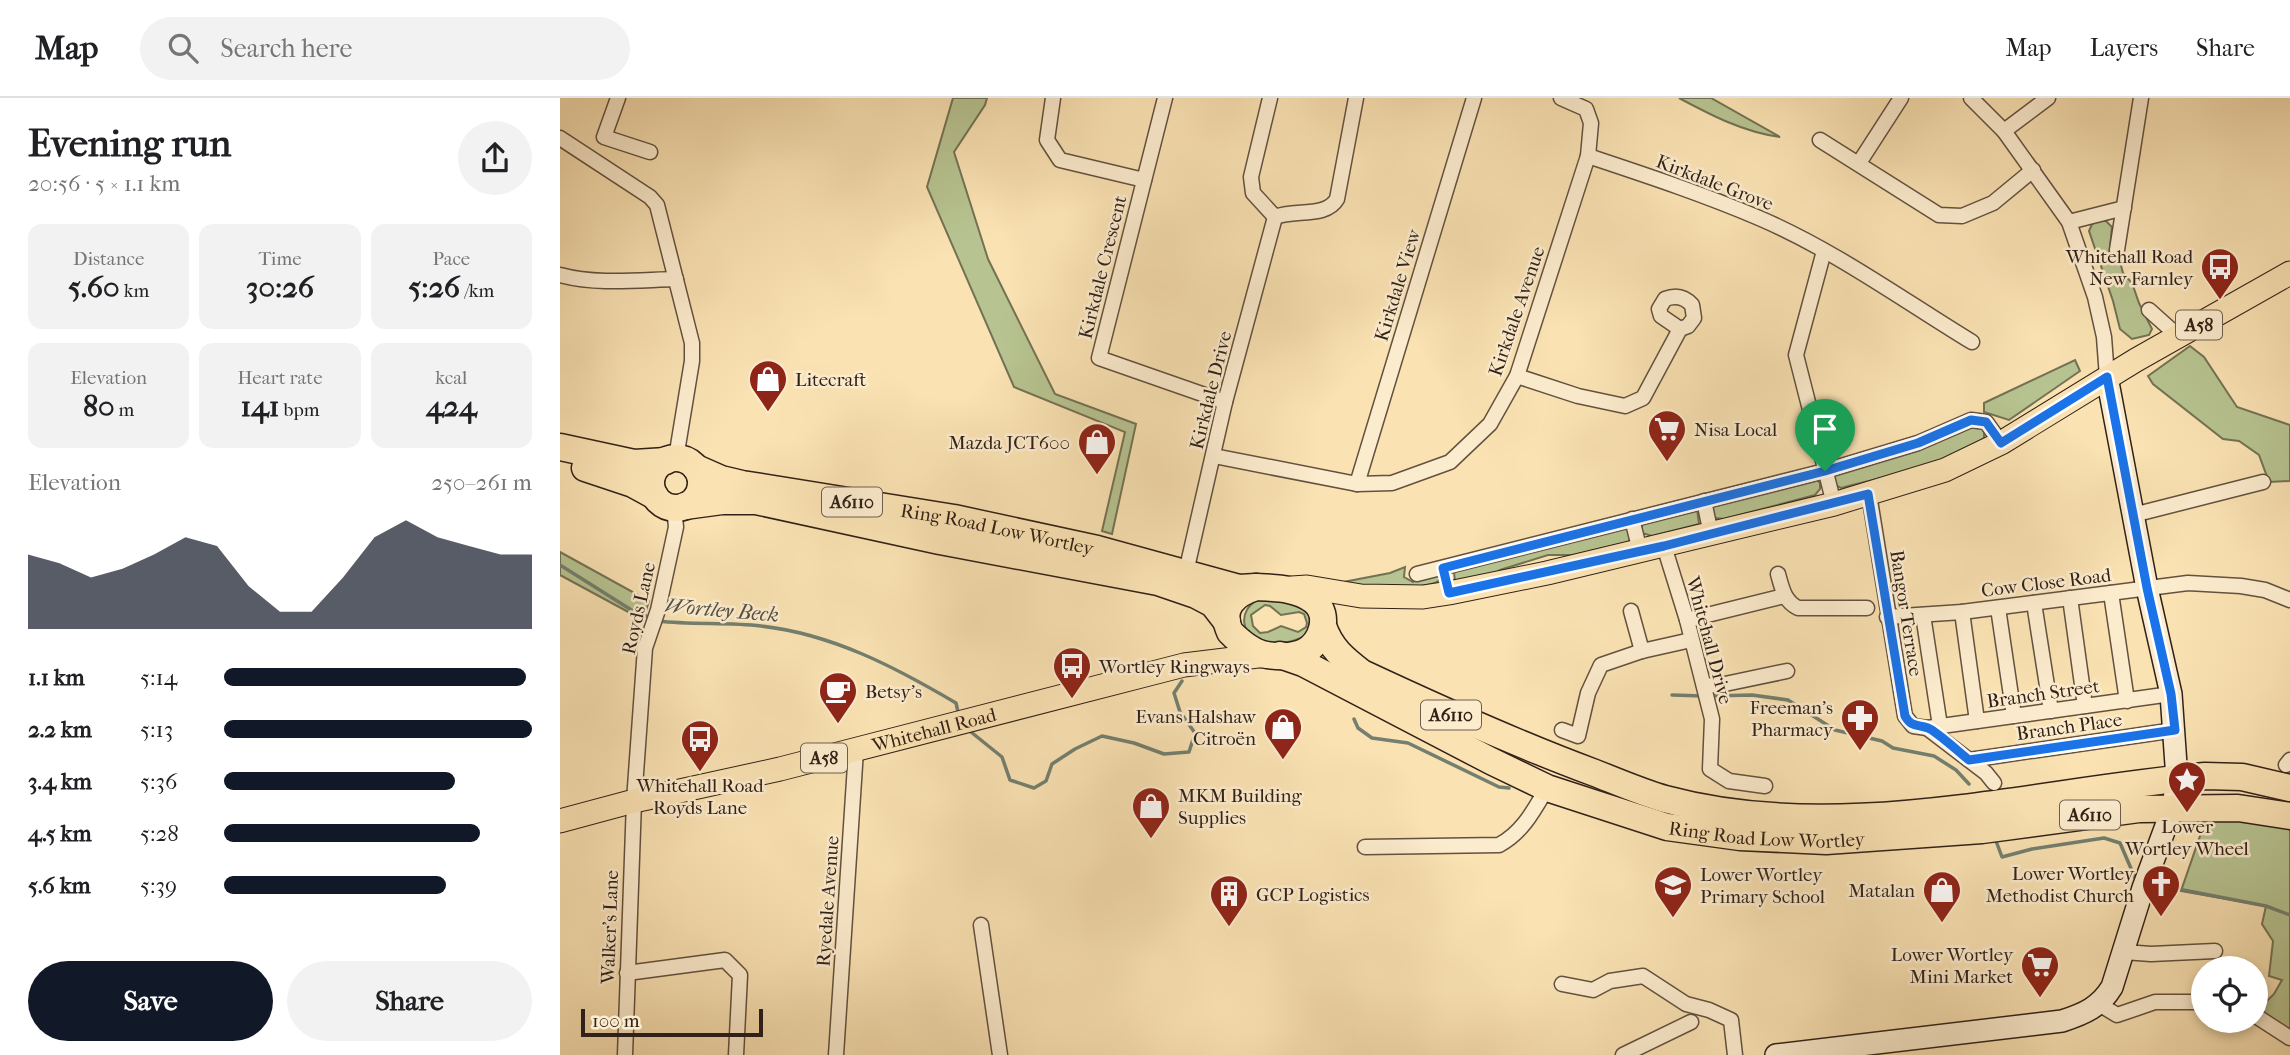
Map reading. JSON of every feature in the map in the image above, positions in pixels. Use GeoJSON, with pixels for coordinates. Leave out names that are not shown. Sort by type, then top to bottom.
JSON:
{"type":"FeatureCollection","features":[{"type":"Feature","properties":{"kind":"highway","name":"Ring Road Low Wortley"},"geometry":{"type":"LineString","coordinates":[[560,447],[634,463],[679,462],[721,479],[742,484],[954,517],[1186,572],[1239,588],[1269,588]]}},
{"type":"Feature","properties":{"kind":"highway"},"geometry":{"type":"LineString","coordinates":[[560,463],[605,473],[671,503],[697,496],[700,489],[701,482],[679,462],[653,474],[652,482],[671,503]]}},
{"type":"Feature","properties":{"kind":"highway","name":"Ring Road Low Wortley"},"geometry":{"type":"LineString","coordinates":[[671,503],[757,501],[940,541],[1158,582],[1213,604],[1227,624]]}},
{"type":"Feature","properties":{"kind":"highway"},"geometry":{"type":"LineString","coordinates":[[1227,624],[1229,605],[1234,597],[1269,588]]}},
{"type":"Feature","properties":{"kind":"highway","name":"A6110"},"geometry":{"type":"LineString","coordinates":[[1269,588],[1301,594],[1315,602],[1320,609],[1324,625]]}},
{"type":"Feature","properties":{"kind":"highway","name":"A6110"},"geometry":{"type":"LineString","coordinates":[[1227,624],[1230,632],[1239,641],[1273,655]]}},
{"type":"Feature","properties":{"kind":"highway","name":"Ring Road Low Wortley"},"geometry":{"type":"LineString","coordinates":[[1324,625],[1329,643],[1339,656],[1362,673],[1466,721],[1537,752],[1664,799],[1752,814],[1846,818],[1909,814],[2177,779],[2205,776],[2242,777],[2289,771]]}},
{"type":"Feature","properties":{"kind":"highway"},"geometry":{"type":"LineString","coordinates":[[1273,655],[1294,655],[1306,651],[1314,645],[1324,625]]}},
{"type":"Feature","properties":{"kind":"highway","name":"Ring Road Low Wortley"},"geometry":{"type":"LineString","coordinates":[[1273,655],[1303,663],[1547,788],[1667,827],[1740,837],[1826,841],[1994,828],[2126,810],[2173,807],[2238,808],[2290,816]]}},
{"type":"Feature","properties":{"kind":"highway"},"geometry":{"type":"LineString","coordinates":[[1466,721],[1541,768],[1547,788]]}},
{"type":"Feature","properties":{"kind":"highway","name":"A6110"},"geometry":{"type":"LineString","coordinates":[[2177,779],[2193,792],[2238,808]]}},
{"type":"Feature","properties":{"kind":"highway","name":"A6110"},"geometry":{"type":"LineString","coordinates":[[2137,784],[2154,790],[2173,807]]}},
{"type":"Feature","properties":{"kind":"main road","name":"A58"},"geometry":{"type":"LineString","coordinates":[[1269,588],[1307,587],[1361,596],[1423,597],[1664,546],[1834,505],[1945,470],[2001,443],[2107,377],[2290,273]]}},
{"type":"Feature","properties":{"kind":"main road"},"geometry":{"type":"LineString","coordinates":[[1324,625],[1327,617],[1340,606],[1361,596]]}},
{"type":"Feature","properties":{"kind":"main road","name":"Whitehall Road"},"geometry":{"type":"LineString","coordinates":[[1184,665],[1209,653],[1219,643],[1227,624]]}},
{"type":"Feature","properties":{"kind":"main road","name":"Whitehall Road"},"geometry":{"type":"LineString","coordinates":[[560,821],[634,801],[856,750],[909,734],[1184,665],[1273,655]]}},
{"type":"Feature","properties":{"kind":"street"},"geometry":{"type":"LineString","coordinates":[[618,98],[604,137],[650,152]]}},
{"type":"Feature","properties":{"kind":"street"},"geometry":{"type":"LineString","coordinates":[[1053,98],[1047,140],[1060,160],[1144,180]]}},
{"type":"Feature","properties":{"kind":"street","name":"Kirkdale Crescent"},"geometry":{"type":"LineString","coordinates":[[1165,98],[1099,358],[1225,402]]}},
{"type":"Feature","properties":{"kind":"street"},"geometry":{"type":"LineString","coordinates":[[1270,98],[1251,186],[1258,200],[1275,217],[1293,212],[1327,210],[1333,205],[1356,98]]}},
{"type":"Feature","properties":{"kind":"street","name":"Kirkdale View"},"geometry":{"type":"LineString","coordinates":[[1357,484],[1474,98]]}},
{"type":"Feature","properties":{"kind":"street","name":"Kirkdale Avenue"},"geometry":{"type":"LineString","coordinates":[[1214,456],[1357,484],[1392,483],[1450,462],[1490,424],[1517,376],[1588,156],[1591,123],[1586,109],[1561,98]]}},
{"type":"Feature","properties":{"kind":"street"},"geometry":{"type":"LineString","coordinates":[[1859,163],[1901,98]]}},
{"type":"Feature","properties":{"kind":"street"},"geometry":{"type":"LineString","coordinates":[[1776,1055],[2062,1021],[2079,1016],[2099,1004],[2112,987],[2173,807],[2177,779],[2171,694],[2147,588],[2107,377],[2104,337],[2095,298],[2069,222],[2004,131],[1970,98]]}},
{"type":"Feature","properties":{"kind":"street"},"geometry":{"type":"LineString","coordinates":[[2004,131],[2048,98]]}},
{"type":"Feature","properties":{"kind":"street"},"geometry":{"type":"LineString","coordinates":[[2117,250],[2141,98]]}},
{"type":"Feature","properties":{"kind":"street"},"geometry":{"type":"LineString","coordinates":[[560,138],[650,197],[657,205],[691,333],[692,360],[679,462]]}},
{"type":"Feature","properties":{"kind":"street"},"geometry":{"type":"LineString","coordinates":[[1820,140],[1939,215],[1962,216],[1993,203],[2032,170]]}},
{"type":"Feature","properties":{"kind":"street","name":"Kirkdale Grove"},"geometry":{"type":"LineString","coordinates":[[1588,156],[1761,219],[1824,251],[1972,342]]}},
{"type":"Feature","properties":{"kind":"street"},"geometry":{"type":"LineString","coordinates":[[2069,222],[2124,208]]}},
{"type":"Feature","properties":{"kind":"street","name":"Kirkdale Drive"},"geometry":{"type":"LineString","coordinates":[[1186,572],[1225,402],[1275,217]]}},
{"type":"Feature","properties":{"kind":"street"},"geometry":{"type":"LineString","coordinates":[[1824,251],[1796,355],[1834,505]]}},
{"type":"Feature","properties":{"kind":"street"},"geometry":{"type":"LineString","coordinates":[[560,275],[574,279],[602,280],[676,279]]}},
{"type":"Feature","properties":{"kind":"street"},"geometry":{"type":"LineString","coordinates":[[2149,310],[2178,336]]}},
{"type":"Feature","properties":{"kind":"street"},"geometry":{"type":"LineString","coordinates":[[1517,376],[1578,396],[1625,406],[1643,398],[1680,329]]}},
{"type":"Feature","properties":{"kind":"street"},"geometry":{"type":"LineString","coordinates":[[1417,574],[1825,471],[1918,443],[1971,420],[1986,422],[2001,443]]}},
{"type":"Feature","properties":{"kind":"street"},"geometry":{"type":"LineString","coordinates":[[2133,514],[2263,482]]}},
{"type":"Feature","properties":{"kind":"street","name":"Bangor Terrace"},"geometry":{"type":"LineString","coordinates":[[1868,494],[1905,716],[1909,723],[1929,727]]}},
{"type":"Feature","properties":{"kind":"street"},"geometry":{"type":"LineString","coordinates":[[1704,501],[1711,534]]}},
{"type":"Feature","properties":{"kind":"street","name":"Royds Lane"},"geometry":{"type":"LineString","coordinates":[[634,801],[645,648],[658,610],[676,527],[671,503]]}},
{"type":"Feature","properties":{"kind":"street"},"geometry":{"type":"LineString","coordinates":[[1632,519],[1640,551]]}},
{"type":"Feature","properties":{"kind":"street","name":"Whitehall Drive"},"geometry":{"type":"LineString","coordinates":[[1664,546],[1712,719],[1710,769],[1728,782],[1765,786]]}},
{"type":"Feature","properties":{"kind":"street"},"geometry":{"type":"LineString","coordinates":[[1443,568],[1449,593]]}},
{"type":"Feature","properties":{"kind":"street"},"geometry":{"type":"LineString","coordinates":[[1778,573],[1784,596],[1798,608],[1867,608]]}},
{"type":"Feature","properties":{"kind":"street","name":"Cow Close Road"},"geometry":{"type":"LineString","coordinates":[[1887,617],[1998,608],[2188,583],[2241,586],[2289,597]]}},
{"type":"Feature","properties":{"kind":"street"},"geometry":{"type":"LineString","coordinates":[[2110,593],[2127,701]]}},
{"type":"Feature","properties":{"kind":"street"},"geometry":{"type":"LineString","coordinates":[[1686,620],[1784,596]]}},
{"type":"Feature","properties":{"kind":"street"},"geometry":{"type":"LineString","coordinates":[[2070,598],[2085,706]]}},
{"type":"Feature","properties":{"kind":"street"},"geometry":{"type":"LineString","coordinates":[[2034,603],[2051,711]]}},
{"type":"Feature","properties":{"kind":"street"},"geometry":{"type":"LineString","coordinates":[[1998,608],[2014,716]]}},
{"type":"Feature","properties":{"kind":"street"},"geometry":{"type":"LineString","coordinates":[[1631,611],[1642,651]]}},
{"type":"Feature","properties":{"kind":"street"},"geometry":{"type":"LineString","coordinates":[[1962,612],[1977,721]]}},
{"type":"Feature","properties":{"kind":"street"},"geometry":{"type":"LineString","coordinates":[[1923,615],[1929,727],[1986,773],[1994,783]]}},
{"type":"Feature","properties":{"kind":"street"},"geometry":{"type":"LineString","coordinates":[[1562,730],[1583,737],[1588,693],[1601,665],[1642,651],[1691,640]]}},
{"type":"Feature","properties":{"kind":"street"},"geometry":{"type":"LineString","coordinates":[[1704,686],[1787,671]]}},
{"type":"Feature","properties":{"kind":"street","name":"Branch Street"},"geometry":{"type":"LineString","coordinates":[[1929,727],[2171,694]]}},
{"type":"Feature","properties":{"kind":"street","name":"Branch Place"},"geometry":{"type":"LineString","coordinates":[[1969,760],[2175,730]]}},
{"type":"Feature","properties":{"kind":"street","name":"Ryedale Avenue"},"geometry":{"type":"LineString","coordinates":[[836,1055],[856,750]]}},
{"type":"Feature","properties":{"kind":"street"},"geometry":{"type":"LineString","coordinates":[[1365,847],[1499,845],[1513,838],[1547,788]]}},
{"type":"Feature","properties":{"kind":"street","name":"Walker's Lane"},"geometry":{"type":"LineString","coordinates":[[625,1055],[634,801]]}},
{"type":"Feature","properties":{"kind":"street"},"geometry":{"type":"LineString","coordinates":[[2126,810],[2146,825],[2159,844]]}},
{"type":"Feature","properties":{"kind":"street"},"geometry":{"type":"LineString","coordinates":[[981,925],[1000,1055]]}},
{"type":"Feature","properties":{"kind":"street"},"geometry":{"type":"LineString","coordinates":[[2124,953],[2215,951]]}},
{"type":"Feature","properties":{"kind":"street"},"geometry":{"type":"LineString","coordinates":[[627,973],[725,960],[740,975],[736,1055]]}},
{"type":"Feature","properties":{"kind":"street"},"geometry":{"type":"LineString","coordinates":[[1562,984],[1593,997],[1610,981],[1643,976],[1686,1004],[1731,1020],[1735,1055]]}},
{"type":"Feature","properties":{"kind":"street"},"geometry":{"type":"LineString","coordinates":[[2099,1004],[2117,1015],[2155,1002],[2191,1002]]}},
{"type":"Feature","properties":{"kind":"street"},"geometry":{"type":"LineString","coordinates":[[1623,1055],[1691,1022]]}},
{"type":"Feature","properties":{"kind":"street"},"geometry":{"type":"LineString","coordinates":[[2268,1024],[2290,1038]]}},
{"type":"Feature","properties":{"kind":"green space"},"geometry":{"type":"Polygon","coordinates":[[[953,98],[987,98],[954,152],[988,259],[1055,394],[1136,424],[1112,534],[1102,531],[1125,432],[1014,387],[927,187],[953,98]]]}},
{"type":"Feature","properties":{"kind":"green space"},"geometry":{"type":"Polygon","coordinates":[[[1679,98],[1711,98],[1780,137],[1740,127],[1679,98]]]}},
{"type":"Feature","properties":{"kind":"green space"},"geometry":{"type":"Polygon","coordinates":[[[2097,221],[2106,221],[2112,227],[2109,258],[2119,258],[2123,273],[2132,283],[2152,329],[2149,335],[2132,339],[2120,329],[2089,231],[2097,221]]]}},
{"type":"Feature","properties":{"kind":"green space"},"geometry":{"type":"Polygon","coordinates":[[[2190,346],[2204,357],[2237,407],[2290,425],[2290,481],[2269,482],[2259,455],[2239,441],[2223,439],[2153,384],[2148,376],[2190,346]]]}},
{"type":"Feature","properties":{"kind":"green space"},"geometry":{"type":"Polygon","coordinates":[[[2075,360],[2080,371],[2009,420],[1984,412],[1984,403],[2075,360]]]}},
{"type":"Feature","properties":{"kind":"green space"},"geometry":{"type":"Polygon","coordinates":[[[1972,425],[1984,429],[1984,438],[1955,455],[1916,469],[1841,488],[1833,484],[1835,471],[1972,425]]]}},
{"type":"Feature","properties":{"kind":"green space"},"geometry":{"type":"Polygon","coordinates":[[[1816,479],[1820,483],[1820,489],[1815,495],[1724,519],[1716,518],[1711,513],[1712,503],[1816,479]]]}},
{"type":"Feature","properties":{"kind":"green space"},"geometry":{"type":"Polygon","coordinates":[[[1697,509],[1699,524],[1652,536],[1642,533],[1642,523],[1697,509]]]}},
{"type":"Feature","properties":{"kind":"green space"},"geometry":{"type":"Polygon","coordinates":[[[1624,528],[1628,530],[1631,538],[1628,542],[1574,555],[1548,555],[1500,570],[1488,578],[1455,581],[1456,568],[1624,528]]]}},
{"type":"Feature","properties":{"kind":"green space"},"geometry":{"type":"Polygon","coordinates":[[[560,552],[649,601],[643,620],[560,575],[560,552]]]}},
{"type":"Feature","properties":{"kind":"green space"},"geometry":{"type":"Polygon","coordinates":[[[1405,567],[1404,577],[1413,582],[1419,576],[1441,573],[1441,579],[1422,586],[1408,587],[1338,583],[1390,573],[1405,567]]]}},
{"type":"Feature","properties":{"kind":"green space"},"geometry":{"type":"Polygon","coordinates":[[[1259,599],[1304,604],[1316,631],[1284,643],[1271,644],[1256,640],[1246,629],[1244,622],[1247,610],[1259,599]],[[1265,605],[1251,615],[1253,626],[1260,633],[1281,626],[1298,632],[1306,627],[1304,614],[1299,612],[1281,615],[1265,605]]]}},
{"type":"Feature","properties":{"kind":"green space"},"geometry":{"type":"Polygon","coordinates":[[[2173,807],[2290,823],[2290,1038],[2268,1021],[2268,1000],[2282,980],[2269,976],[2273,941],[2262,924],[2266,906],[2181,891],[2201,833],[2167,821],[2173,807]]]}},
{"type":"Feature","properties":{"kind":"waterway","name":"Wortley Beck"},"geometry":{"type":"LineString","coordinates":[[560,565],[633,611],[651,618]]}},
{"type":"Feature","properties":{"kind":"waterway","name":"Wortley Beck"},"geometry":{"type":"LineString","coordinates":[[658,621],[761,626],[813,636],[862,654],[910,677],[956,703],[958,712]]}},
{"type":"Feature","properties":{"kind":"waterway","name":"Wortley Beck"},"geometry":{"type":"LineString","coordinates":[[971,732],[1002,757],[1010,780],[1034,788],[1046,781],[1052,764],[1102,736],[1134,743],[1164,754],[1189,752],[1195,733],[1180,712],[1174,693],[1182,681]]}},
{"type":"Feature","properties":{"kind":"waterway","name":"Wortley Beck"},"geometry":{"type":"LineString","coordinates":[[1672,695],[1703,696]]}},
{"type":"Feature","properties":{"kind":"waterway","name":"Wortley Beck"},"geometry":{"type":"LineString","coordinates":[[1711,696],[1752,695],[1788,700],[1835,730],[1882,741],[1893,748],[1934,756],[1956,770],[1969,784]]}},
{"type":"Feature","properties":{"kind":"waterway","name":"Wortley Beck"},"geometry":{"type":"LineString","coordinates":[[1354,719],[1358,728],[1372,738],[1408,743],[1499,787],[1509,788]]}},
{"type":"Feature","properties":{"kind":"waterway","name":"Wortley Beck"},"geometry":{"type":"LineString","coordinates":[[1996,841],[2002,857],[2032,849],[2104,838],[2120,843],[2138,881]]}},
{"type":"Feature","properties":{"kind":"waterway","name":"Wortley Beck"},"geometry":{"type":"LineString","coordinates":[[2152,884],[2266,906],[2290,915]]}},
{"type":"Feature","properties":{"kind":"place","name":"Whitehall Road New Farnley"},"geometry":{"type":"Point","coordinates":[2220,301]}},
{"type":"Feature","properties":{"kind":"place","name":"Litecraft"},"geometry":{"type":"Point","coordinates":[768,413]}},
{"type":"Feature","properties":{"kind":"place","name":"Nisa Local"},"geometry":{"type":"Point","coordinates":[1667,463]}},
{"type":"Feature","properties":{"kind":"place","name":"Mazda JCT600"},"geometry":{"type":"Point","coordinates":[1097,476]}},
{"type":"Feature","properties":{"kind":"place","name":"Wortley Ringways"},"geometry":{"type":"Point","coordinates":[1072,700]}},
{"type":"Feature","properties":{"kind":"place","name":"Betsy's"},"geometry":{"type":"Point","coordinates":[838,725]}},
{"type":"Feature","properties":{"kind":"place","name":"Freeman's Pharmacy"},"geometry":{"type":"Point","coordinates":[1860,752]}},
{"type":"Feature","properties":{"kind":"place","name":"Evans Halshaw Citroën"},"geometry":{"type":"Point","coordinates":[1283,761]}},
{"type":"Feature","properties":{"kind":"place","name":"Whitehall Road Royds Lane"},"geometry":{"type":"Point","coordinates":[700,773]}},
{"type":"Feature","properties":{"kind":"place","name":"Lower Wortley Wheel"},"geometry":{"type":"Point","coordinates":[2187,814]}},
{"type":"Feature","properties":{"kind":"place","name":"MKM Building Supplies"},"geometry":{"type":"Point","coordinates":[1151,840]}},
{"type":"Feature","properties":{"kind":"place","name":"Lower Wortley Methodist Church"},"geometry":{"type":"Point","coordinates":[2161,918]}},
{"type":"Feature","properties":{"kind":"place","name":"Lower Wortley Primary School"},"geometry":{"type":"Point","coordinates":[1673,919]}},
{"type":"Feature","properties":{"kind":"place","name":"Matalan"},"geometry":{"type":"Point","coordinates":[1942,924]}},
{"type":"Feature","properties":{"kind":"place","name":"GCP Logistics"},"geometry":{"type":"Point","coordinates":[1229,928]}},
{"type":"Feature","properties":{"kind":"place","name":"Lower Wortley Mini Market"},"geometry":{"type":"Point","coordinates":[2040,999]}},
{"type":"Feature","properties":{"kind":"route"},"geometry":{"type":"LineString","coordinates":[[2107,377],[2147,588],[2171,694],[2175,730],[1969,760],[1927,728],[1909,723],[1905,716],[1887,617],[1868,494],[1834,505],[1664,546],[1449,593],[1443,568],[1825,471],[1918,443],[1971,420],[1986,422],[2001,443],[2107,377]]}}]}
